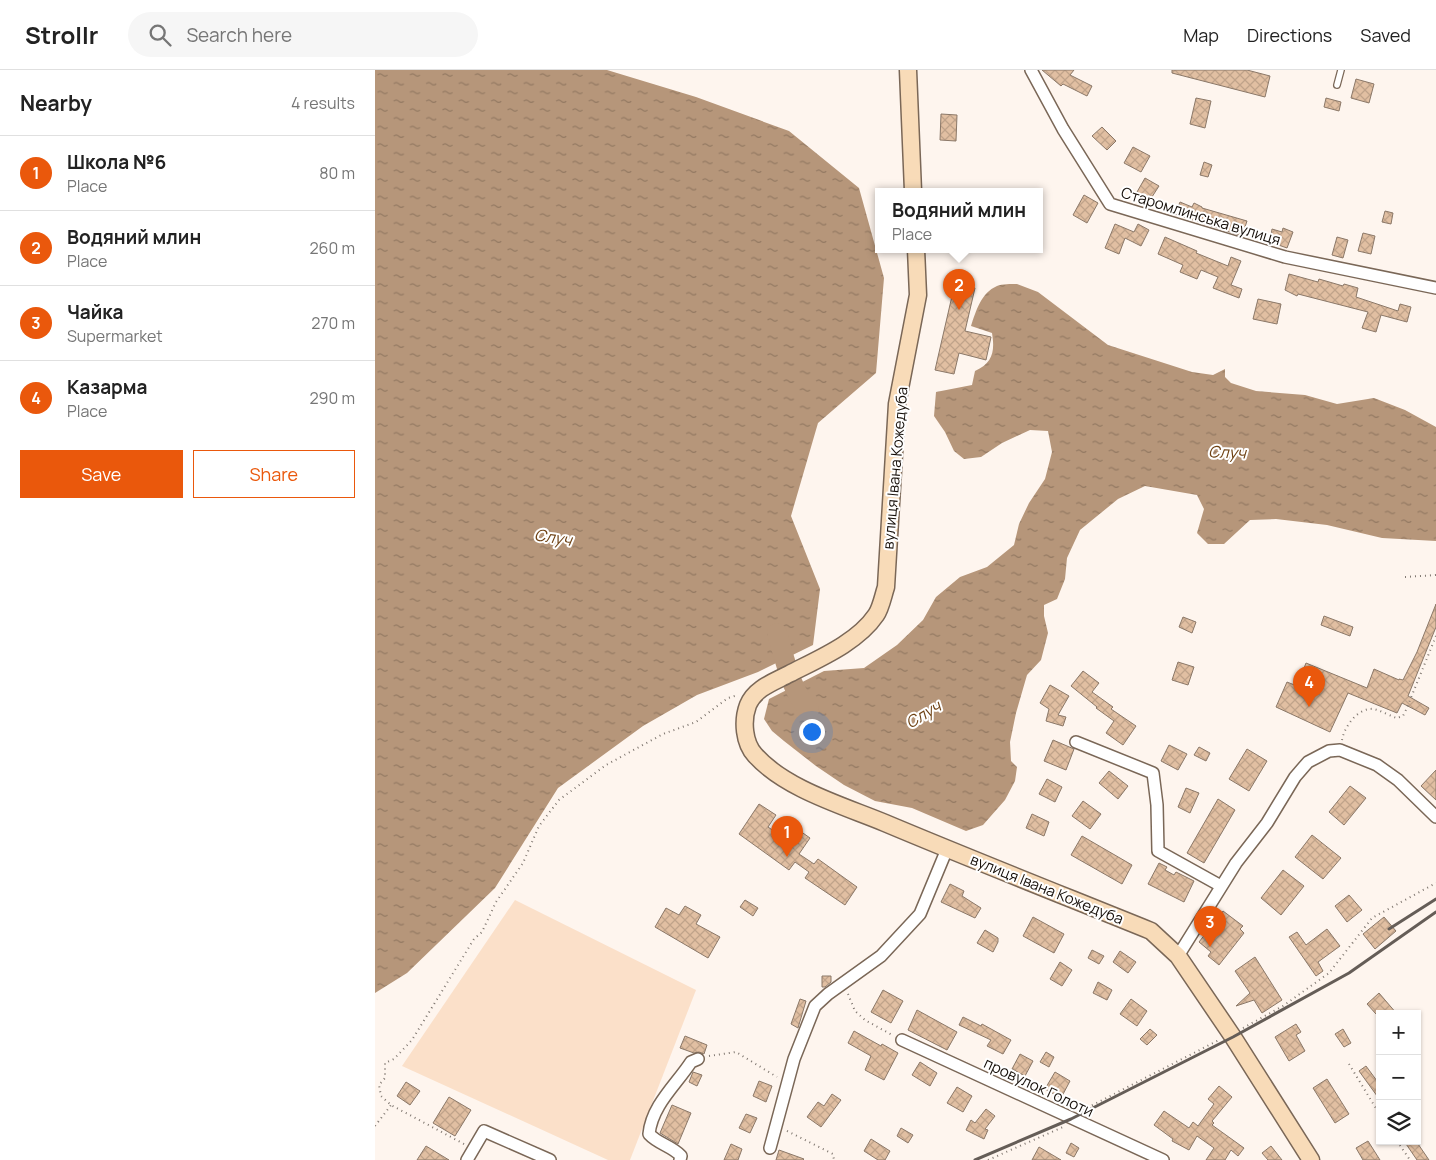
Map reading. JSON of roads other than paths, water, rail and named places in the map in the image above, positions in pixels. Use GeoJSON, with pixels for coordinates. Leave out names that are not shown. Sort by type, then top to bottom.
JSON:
{"type":"FeatureCollection","features":[{"type":"Feature","properties":{"kind":"main road"},"geometry":{"type":"LineString","coordinates":[[908,70],[913,188]]}},
{"type":"Feature","properties":{"kind":"main road","name":"вулиця Івана Кожедуба"},"geometry":{"type":"LineString","coordinates":[[916,253],[918,295],[897,404],[886,587],[877,614],[860,634],[758,691],[749,705],[745,721],[746,738],[753,754],[795,786],[1151,931],[1178,956],[1233,1037],[1311,1160]]}},
{"type":"Feature","properties":{"kind":"street","name":"Старомлинська вулиця"},"geometry":{"type":"LineString","coordinates":[[1031,70],[1063,129],[1111,204],[1285,257],[1436,288]]}},
{"type":"Feature","properties":{"kind":"street"},"geometry":{"type":"LineString","coordinates":[[1076,742],[1153,773],[1157,805],[1158,851],[1221,886]]}},
{"type":"Feature","properties":{"kind":"street"},"geometry":{"type":"LineString","coordinates":[[1178,956],[1236,863],[1267,823],[1295,777],[1308,762],[1329,751],[1340,750],[1377,765],[1399,780],[1436,817]]}},
{"type":"Feature","properties":{"kind":"street"},"geometry":{"type":"LineString","coordinates":[[770,1148],[794,1058],[815,1006],[828,994],[881,956],[920,914],[947,849]]}},
{"type":"Feature","properties":{"kind":"street","name":"провулок Голоти"},"geometry":{"type":"LineString","coordinates":[[902,1040],[1163,1160]]}},
{"type":"Feature","properties":{"kind":"street"},"geometry":{"type":"LineString","coordinates":[[680,1160],[681,1156],[675,1149],[653,1139],[649,1134],[650,1125],[662,1100],[691,1062],[698,1060]]}},
{"type":"Feature","properties":{"kind":"street"},"geometry":{"type":"LineString","coordinates":[[467,1160],[484,1132],[549,1160]]}},
{"type":"Feature","properties":{"kind":"lane"},"geometry":{"type":"LineString","coordinates":[[1337,85],[1341,70]]}},
{"type":"Feature","properties":{"kind":"water"},"geometry":{"type":"Polygon","coordinates":[[[375,70],[607,70],[696,97],[789,131],[859,188],[875,246],[875,253],[877,253],[884,278],[876,373],[818,423],[791,516],[820,589],[813,645],[758,672],[697,695],[643,726],[558,788],[495,888],[407,973],[375,993],[375,70]]]}},
{"type":"Feature","properties":{"kind":"water"},"geometry":{"type":"Polygon","coordinates":[[[1017,284],[1038,292],[1108,345],[1192,372],[1213,375],[1225,369],[1225,377],[1231,383],[1256,391],[1305,395],[1337,404],[1374,398],[1405,410],[1436,427],[1436,541],[1382,538],[1327,525],[1276,519],[1250,520],[1224,544],[1208,544],[1197,533],[1204,509],[1197,495],[1145,486],[1118,499],[1080,530],[1067,558],[1065,579],[1057,599],[1044,605],[1044,616],[1048,633],[1041,660],[1027,675],[1010,742],[1011,761],[1017,767],[1015,781],[1005,800],[983,825],[966,831],[912,808],[875,801],[844,785],[784,741],[772,731],[764,719],[769,699],[824,671],[864,668],[897,645],[923,620],[936,597],[960,577],[987,567],[1014,545],[1019,524],[1029,503],[1045,479],[1052,452],[1048,431],[1030,430],[1002,443],[981,457],[964,459],[954,451],[945,432],[934,416],[936,392],[972,385],[975,371],[986,364],[991,356],[993,351],[992,333],[971,326],[983,298],[991,289],[997,286],[1017,284]]]}},
{"type":"Feature","properties":{"kind":"waterway","name":"Случ"},"geometry":{"type":"LineString","coordinates":[[777,633],[797,693],[809,710]]}},
{"type":"Feature","properties":{"kind":"railway"},"geometry":{"type":"LineString","coordinates":[[1389,929],[1436,899]]}},
{"type":"Feature","properties":{"kind":"railway"},"geometry":{"type":"LineString","coordinates":[[975,1160],[1071,1119],[1233,1037],[1349,973],[1436,912]]}},
{"type":"Feature","properties":{"kind":"place","name":"Водяний млин"},"geometry":{"type":"Point","coordinates":[959,310]}},
{"type":"Feature","properties":{"kind":"place","name":"Казарма"},"geometry":{"type":"Point","coordinates":[1309,707]}},
{"type":"Feature","properties":{"kind":"place","name":"Школа №6"},"geometry":{"type":"Point","coordinates":[787,857]}},
{"type":"Feature","properties":{"kind":"place","name":"Чайка"},"geometry":{"type":"Point","coordinates":[1210,947]}}]}
